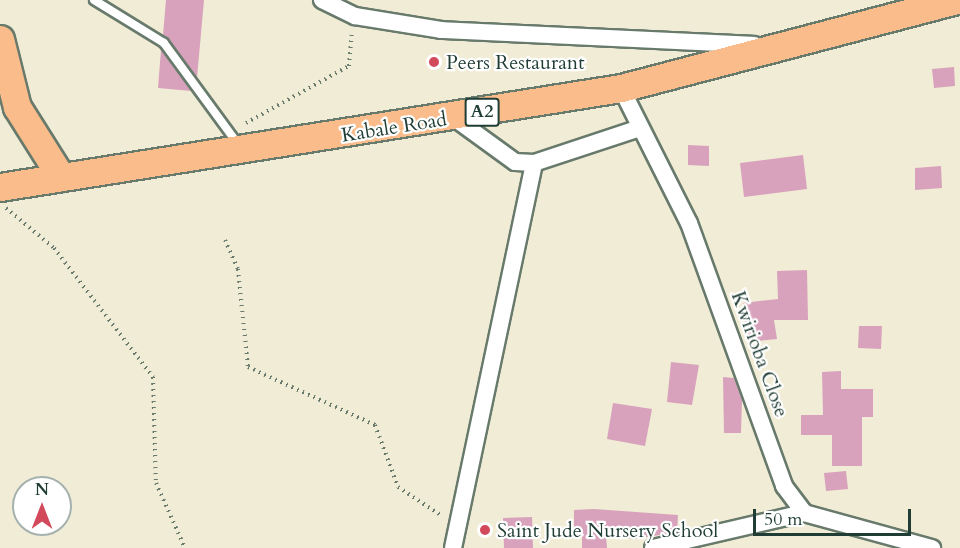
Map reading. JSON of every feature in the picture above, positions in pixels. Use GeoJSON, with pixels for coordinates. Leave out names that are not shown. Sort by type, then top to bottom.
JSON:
{"type":"FeatureCollection","features":[{"type":"Feature","properties":{"kind":"main road","name":"Kabale Road"},"geometry":{"type":"LineString","coordinates":[[1,192],[61,177],[237,143],[453,117],[621,88],[794,46],[882,11],[957,0]]}},
{"type":"Feature","properties":{"kind":"main road"},"geometry":{"type":"LineString","coordinates":[[0,39],[17,107],[61,177]]}},
{"type":"Feature","properties":{"kind":"street"},"geometry":{"type":"LineString","coordinates":[[322,0],[354,16],[441,30],[794,46]]}},
{"type":"Feature","properties":{"kind":"street","name":"Kwirioba Close"},"geometry":{"type":"LineString","coordinates":[[621,88],[689,224],[784,486],[804,513]]}},
{"type":"Feature","properties":{"kind":"street"},"geometry":{"type":"LineString","coordinates":[[453,117],[515,162],[534,163],[640,128]]}},
{"type":"Feature","properties":{"kind":"street"},"geometry":{"type":"LineString","coordinates":[[453,548],[534,163]]}},
{"type":"Feature","properties":{"kind":"street"},"geometry":{"type":"LineString","coordinates":[[653,548],[804,513],[932,548]]}},
{"type":"Feature","properties":{"kind":"lane"},"geometry":{"type":"LineString","coordinates":[[94,0],[164,43],[237,143]]}},
{"type":"Feature","properties":{"kind":"path"},"geometry":{"type":"LineString","coordinates":[[237,143],[349,66],[353,23]]}},
{"type":"Feature","properties":{"kind":"path"},"geometry":{"type":"LineString","coordinates":[[1,192],[8,215],[54,248],[153,377],[156,483],[185,548]]}},
{"type":"Feature","properties":{"kind":"path"},"geometry":{"type":"LineString","coordinates":[[225,240],[238,269],[248,367],[375,425],[398,487],[458,526]]}},
{"type":"Feature","properties":{"kind":"building"},"geometry":{"type":"Polygon","coordinates":[[[166,0],[204,0],[197,78],[163,35],[166,0]]]}},
{"type":"Feature","properties":{"kind":"building"},"geometry":{"type":"Polygon","coordinates":[[[161,50],[191,91],[158,88],[161,50]]]}},
{"type":"Feature","properties":{"kind":"building"},"geometry":{"type":"Polygon","coordinates":[[[954,67],[955,86],[934,88],[932,69],[954,67]]]}},
{"type":"Feature","properties":{"kind":"building"},"geometry":{"type":"Polygon","coordinates":[[[688,145],[709,146],[709,166],[688,165],[688,145]]]}},
{"type":"Feature","properties":{"kind":"building"},"geometry":{"type":"Polygon","coordinates":[[[803,155],[807,189],[744,197],[740,163],[803,155]]]}},
{"type":"Feature","properties":{"kind":"building"},"geometry":{"type":"Polygon","coordinates":[[[941,166],[942,188],[915,190],[915,168],[941,166]]]}},
{"type":"Feature","properties":{"kind":"building"},"geometry":{"type":"Polygon","coordinates":[[[807,270],[808,320],[774,320],[777,339],[748,342],[743,303],[778,299],[777,271],[807,270]]]}},
{"type":"Feature","properties":{"kind":"building"},"geometry":{"type":"Polygon","coordinates":[[[859,326],[882,326],[881,349],[858,348],[859,326]]]}},
{"type":"Feature","properties":{"kind":"building"},"geometry":{"type":"Polygon","coordinates":[[[671,362],[699,365],[692,405],[667,402],[671,362]]]}},
{"type":"Feature","properties":{"kind":"building"},"geometry":{"type":"Polygon","coordinates":[[[841,371],[841,389],[873,389],[873,417],[862,417],[862,466],[832,466],[832,435],[801,435],[801,415],[823,415],[822,372],[841,371]]]}},
{"type":"Feature","properties":{"kind":"building"},"geometry":{"type":"Polygon","coordinates":[[[723,377],[734,378],[742,400],[741,433],[724,433],[723,377]]]}},
{"type":"Feature","properties":{"kind":"building"},"geometry":{"type":"Polygon","coordinates":[[[613,403],[652,409],[645,446],[607,439],[613,403]]]}},
{"type":"Feature","properties":{"kind":"building"},"geometry":{"type":"Polygon","coordinates":[[[846,471],[848,489],[826,491],[824,473],[846,471]]]}},
{"type":"Feature","properties":{"kind":"building"},"geometry":{"type":"Polygon","coordinates":[[[594,509],[678,515],[677,532],[636,539],[606,536],[607,548],[582,548],[582,537],[574,537],[574,510],[594,509]]]}},
{"type":"Feature","properties":{"kind":"building"},"geometry":{"type":"Polygon","coordinates":[[[532,517],[533,548],[504,548],[503,518],[532,517]]]}},
{"type":"Feature","properties":{"kind":"place","name":"Peers Restaurant"},"geometry":{"type":"Point","coordinates":[434,62]}},
{"type":"Feature","properties":{"kind":"place","name":"Saint Jude Nursery School"},"geometry":{"type":"Point","coordinates":[485,530]}}]}
